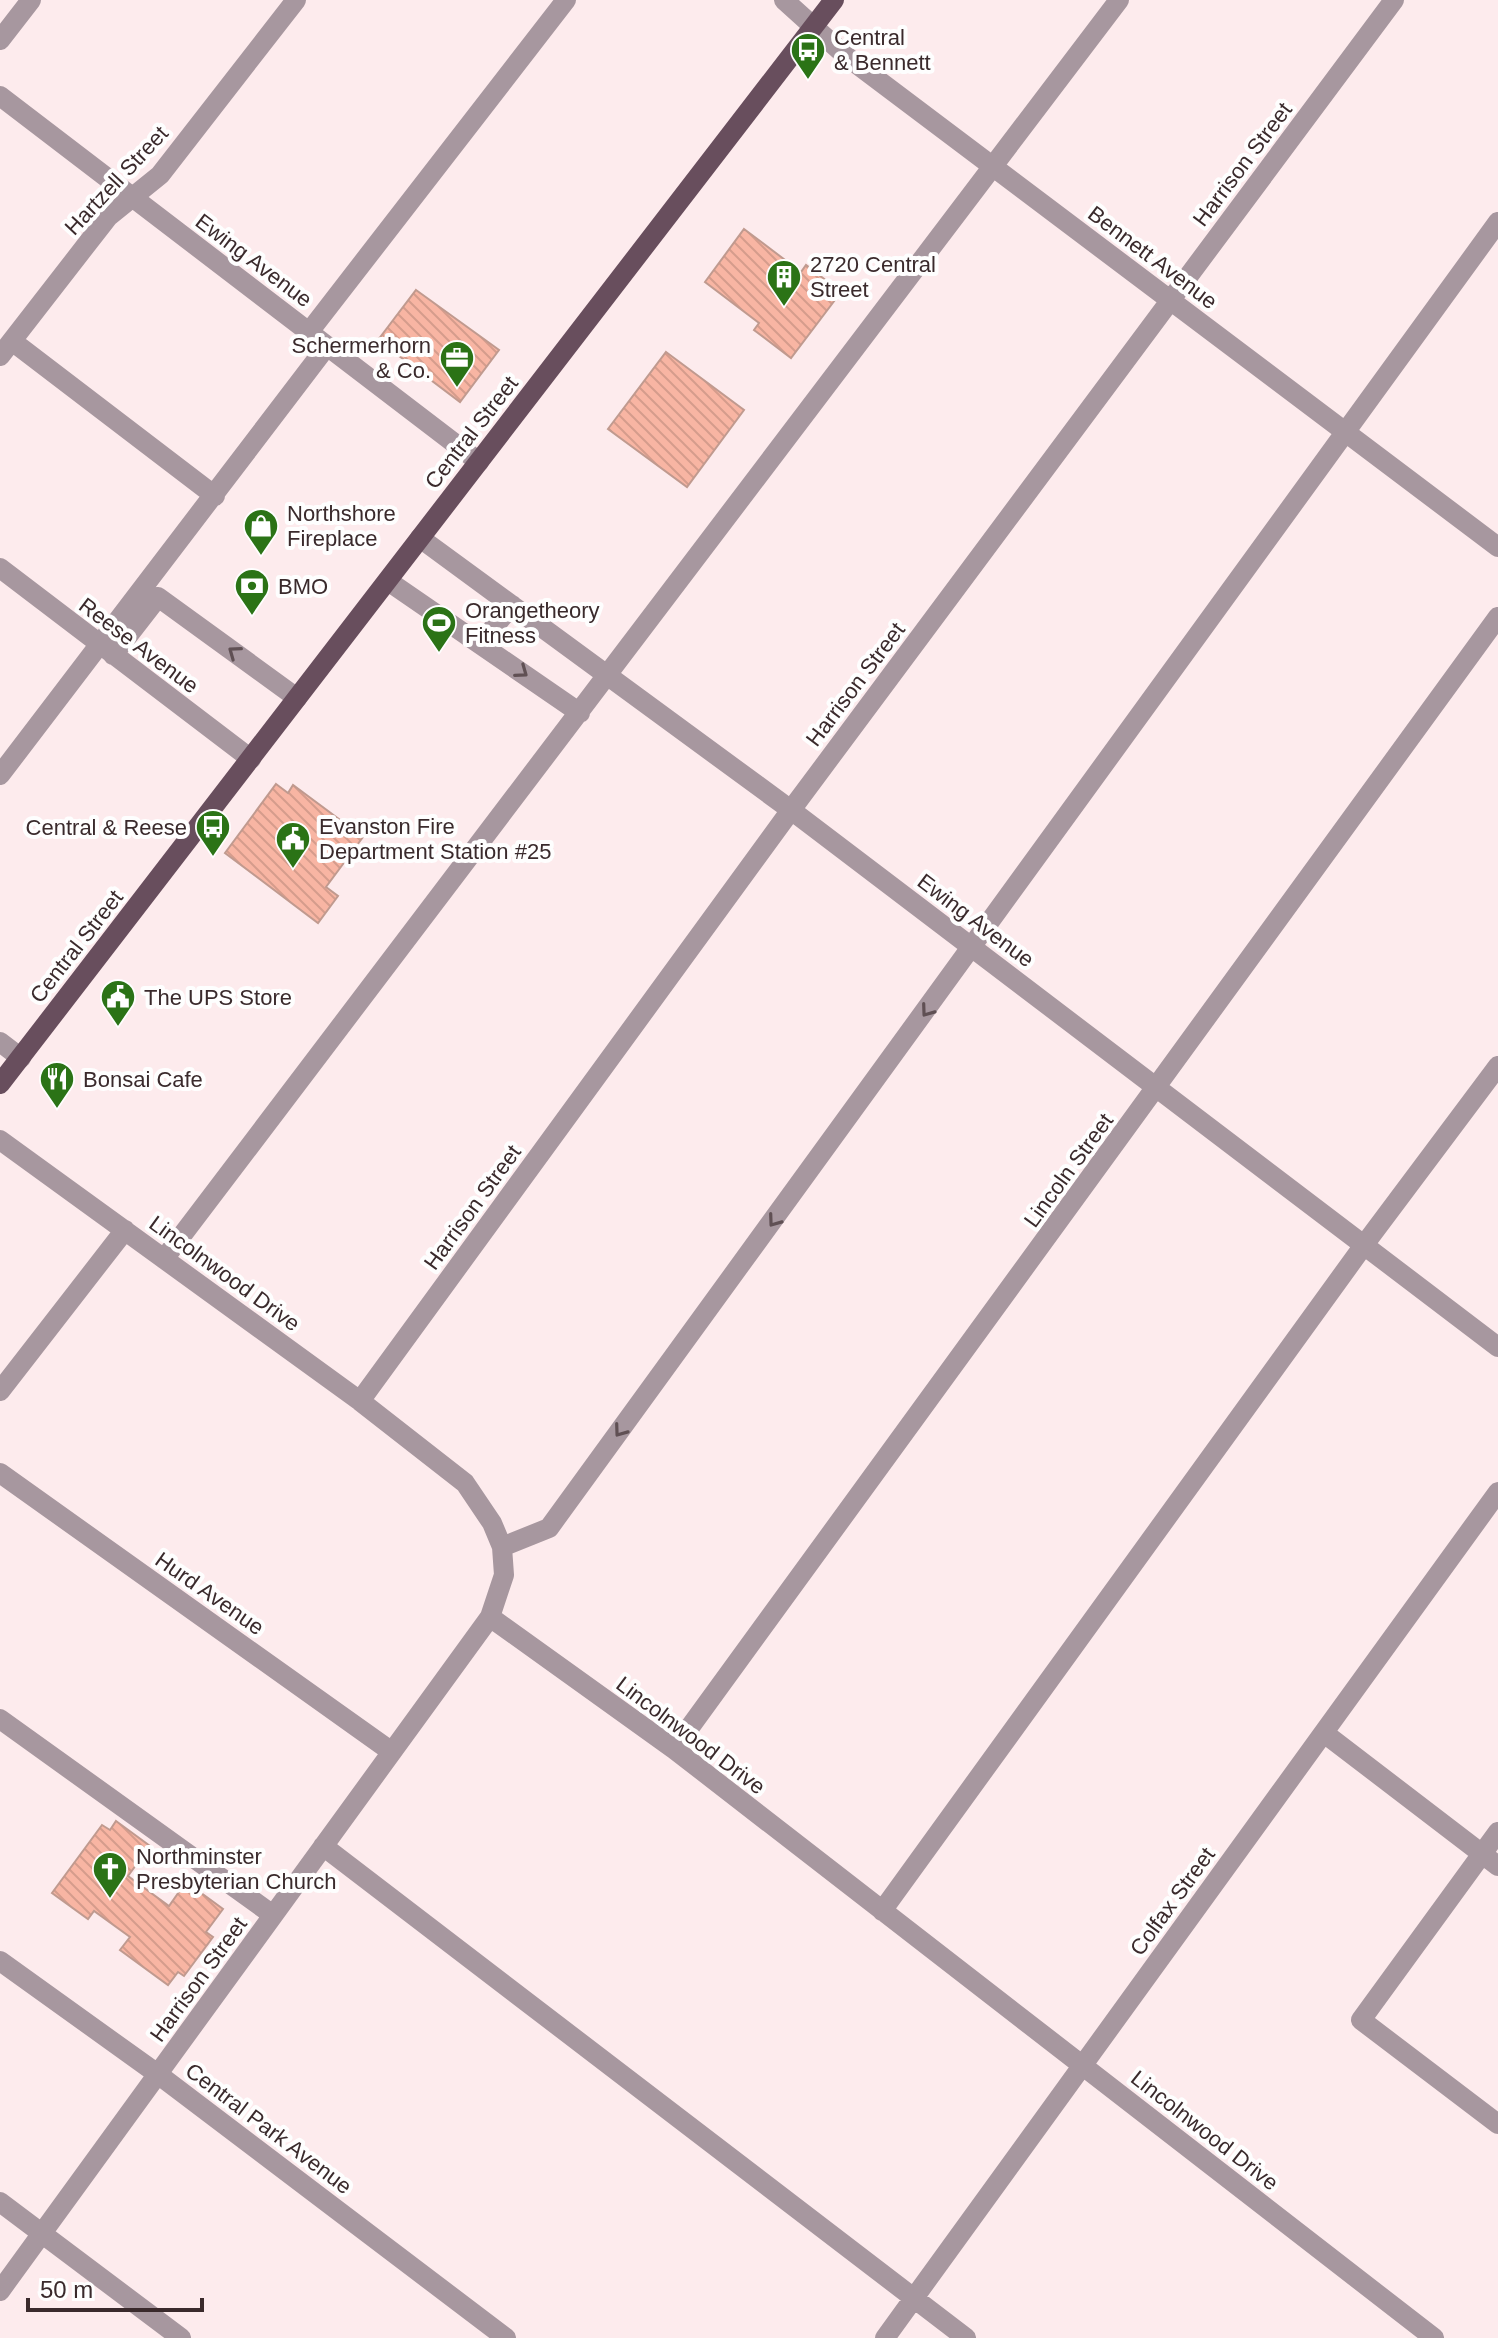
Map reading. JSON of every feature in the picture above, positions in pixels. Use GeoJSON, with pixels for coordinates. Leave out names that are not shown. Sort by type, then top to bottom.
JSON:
{"type":"FeatureCollection","features":[{"type":"Feature","properties":{"kind":"main road","name":"Central Street"},"geometry":{"type":"LineString","coordinates":[[0,1084],[834,0]]}},
{"type":"Feature","properties":{"kind":"street"},"geometry":{"type":"LineString","coordinates":[[0,40],[31,0]]}},
{"type":"Feature","properties":{"kind":"street","name":"Hartzell Street"},"geometry":{"type":"LineString","coordinates":[[6,348],[108,217],[160,175],[296,0]]}},
{"type":"Feature","properties":{"kind":"street"},"geometry":{"type":"LineString","coordinates":[[309,332],[566,0]]}},
{"type":"Feature","properties":{"kind":"street","name":"Bennett Avenue"},"geometry":{"type":"LineString","coordinates":[[784,0],[846,56],[1498,547]]}},
{"type":"Feature","properties":{"kind":"street"},"geometry":{"type":"LineString","coordinates":[[164,1259],[1119,0]]}},
{"type":"Feature","properties":{"kind":"street","name":"Harrison Street"},"geometry":{"type":"LineString","coordinates":[[360,1401],[791,810],[1394,0]]}},
{"type":"Feature","properties":{"kind":"street","name":"Ewing Avenue"},"geometry":{"type":"LineString","coordinates":[[0,96],[479,462]]}},
{"type":"Feature","properties":{"kind":"street"},"geometry":{"type":"LineString","coordinates":[[502,1547],[549,1528],[973,949],[1498,222]]}},
{"type":"Feature","properties":{"kind":"street"},"geometry":{"type":"LineString","coordinates":[[106,650],[327,346]]}},
{"type":"Feature","properties":{"kind":"street"},"geometry":{"type":"LineString","coordinates":[[6,348],[215,496]]}},
{"type":"Feature","properties":{"kind":"street","name":"Ewing Avenue"},"geometry":{"type":"LineString","coordinates":[[420,538],[791,810],[1498,1347]]}},
{"type":"Feature","properties":{"kind":"street","name":"Reese Avenue"},"geometry":{"type":"LineString","coordinates":[[0,568],[251,759]]}},
{"type":"Feature","properties":{"kind":"street"},"geometry":{"type":"LineString","coordinates":[[388,581],[580,713]]}},
{"type":"Feature","properties":{"kind":"street"},"geometry":{"type":"LineString","coordinates":[[0,775],[106,650],[158,597],[297,698]]}},
{"type":"Feature","properties":{"kind":"street"},"geometry":{"type":"LineString","coordinates":[[481,643],[512,605]]}},
{"type":"Feature","properties":{"kind":"street","name":"Lincoln Street"},"geometry":{"type":"LineString","coordinates":[[674,1749],[1498,617]]}},
{"type":"Feature","properties":{"kind":"street"},"geometry":{"type":"LineString","coordinates":[[0,1042],[21,1058]]}},
{"type":"Feature","properties":{"kind":"street"},"geometry":{"type":"LineString","coordinates":[[882,1911],[1364,1245],[1498,1066]]}},
{"type":"Feature","properties":{"kind":"street","name":"Lincolnwood Drive"},"geometry":{"type":"LineString","coordinates":[[0,1140],[360,1401],[465,1483],[492,1523],[502,1547],[504,1575],[490,1617],[674,1749],[1434,2338]]}},
{"type":"Feature","properties":{"kind":"street"},"geometry":{"type":"LineString","coordinates":[[0,1391],[125,1230]]}},
{"type":"Feature","properties":{"kind":"street","name":"Hurd Avenue"},"geometry":{"type":"LineString","coordinates":[[0,1473],[392,1752]]}},
{"type":"Feature","properties":{"kind":"street","name":"Colfax Street"},"geometry":{"type":"LineString","coordinates":[[885,2338],[1498,1492]]}},
{"type":"Feature","properties":{"kind":"street","name":"Harrison Street"},"geometry":{"type":"LineString","coordinates":[[0,2291],[490,1617]]}},
{"type":"Feature","properties":{"kind":"street"},"geometry":{"type":"LineString","coordinates":[[0,1719],[273,1915]]}},
{"type":"Feature","properties":{"kind":"street"},"geometry":{"type":"LineString","coordinates":[[1324,1733],[1490,1860]]}},
{"type":"Feature","properties":{"kind":"street"},"geometry":{"type":"LineString","coordinates":[[1498,1832],[1490,1860],[1361,2020],[1498,2124]]}},
{"type":"Feature","properties":{"kind":"street"},"geometry":{"type":"LineString","coordinates":[[323,1846],[966,2338]]}},
{"type":"Feature","properties":{"kind":"street","name":"Central Park Avenue"},"geometry":{"type":"LineString","coordinates":[[0,1961],[159,2075],[506,2338]]}},
{"type":"Feature","properties":{"kind":"street"},"geometry":{"type":"LineString","coordinates":[[0,2202],[181,2338]]}},
{"type":"Feature","properties":{"kind":"building","name":"2720 Central Street"},"geometry":{"type":"Polygon","coordinates":[[[744,229],[801,272],[806,265],[841,292],[791,358],[754,330],[759,323],[705,282],[744,229]]]}},
{"type":"Feature","properties":{"kind":"building"},"geometry":{"type":"Polygon","coordinates":[[[416,290],[499,350],[460,402],[378,340],[416,290]]]}},
{"type":"Feature","properties":{"kind":"building"},"geometry":{"type":"Polygon","coordinates":[[[666,352],[744,410],[687,487],[608,429],[666,352]]]}},
{"type":"Feature","properties":{"kind":"building","name":"Evanston Fire Department Station #25"},"geometry":{"type":"Polygon","coordinates":[[[276,784],[288,793],[293,785],[363,837],[326,887],[338,896],[318,923],[225,853],[276,784]]]}},
{"type":"Feature","properties":{"kind":"building","name":"Northminster Presbyterian Church"},"geometry":{"type":"Polygon","coordinates":[[[116,1821],[150,1846],[128,1876],[169,1906],[186,1882],[223,1909],[206,1932],[213,1937],[184,1976],[178,1972],[168,1985],[120,1950],[130,1937],[94,1911],[88,1919],[52,1893],[102,1825],[110,1830],[116,1821]]]}},
{"type":"Feature","properties":{"kind":"place","name":"Central & Bennett"},"geometry":{"type":"Point","coordinates":[808,81]}},
{"type":"Feature","properties":{"kind":"place","name":"2720 Central Street"},"geometry":{"type":"Point","coordinates":[784,308]}},
{"type":"Feature","properties":{"kind":"place","name":"Schermerhorn & Co."},"geometry":{"type":"Point","coordinates":[457,389]}},
{"type":"Feature","properties":{"kind":"place","name":"Northshore Fireplace"},"geometry":{"type":"Point","coordinates":[261,557]}},
{"type":"Feature","properties":{"kind":"place","name":"BMO"},"geometry":{"type":"Point","coordinates":[252,617]}},
{"type":"Feature","properties":{"kind":"place","name":"Orangetheory Fitness"},"geometry":{"type":"Point","coordinates":[439,654]}},
{"type":"Feature","properties":{"kind":"place","name":"Central & Reese"},"geometry":{"type":"Point","coordinates":[213,858]}},
{"type":"Feature","properties":{"kind":"place","name":"Evanston Fire Department Station #25"},"geometry":{"type":"Point","coordinates":[293,870]}},
{"type":"Feature","properties":{"kind":"place","name":"The UPS Store"},"geometry":{"type":"Point","coordinates":[118,1028]}},
{"type":"Feature","properties":{"kind":"place","name":"Bonsai Cafe"},"geometry":{"type":"Point","coordinates":[57,1110]}},
{"type":"Feature","properties":{"kind":"place","name":"Northminster Presbyterian Church"},"geometry":{"type":"Point","coordinates":[110,1900]}}]}
